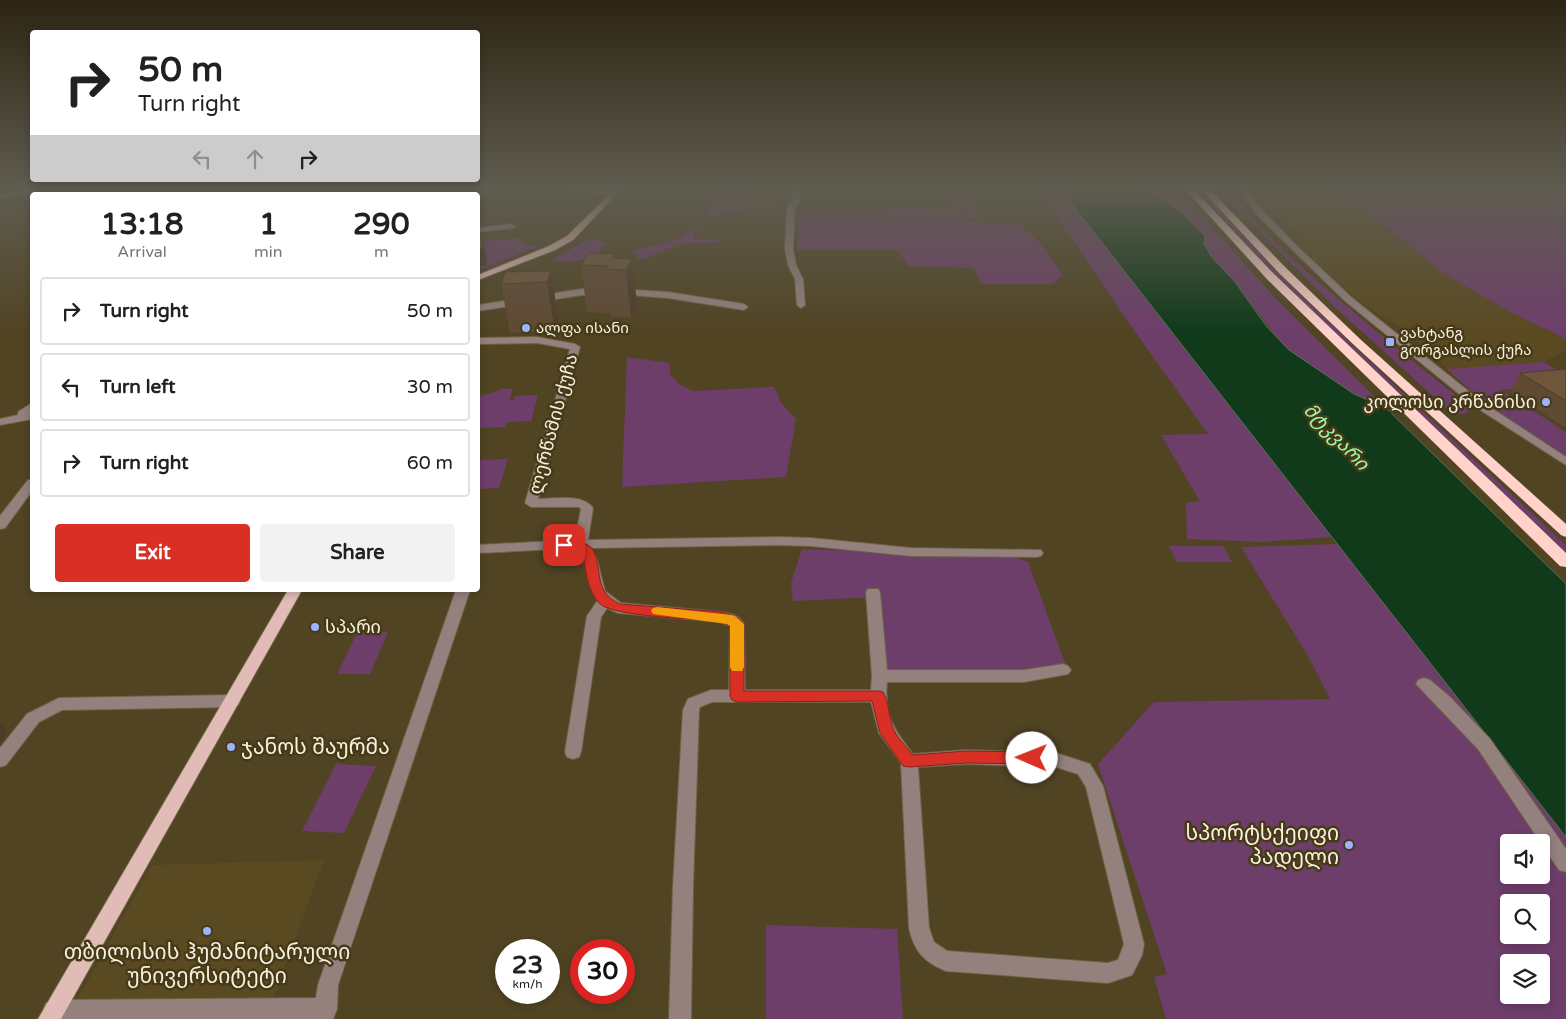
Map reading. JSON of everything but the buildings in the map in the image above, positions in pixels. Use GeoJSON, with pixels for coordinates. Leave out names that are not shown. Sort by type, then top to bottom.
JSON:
{"type":"FeatureCollection","features":[{"type":"Feature","properties":{"kind":"highway"},"geometry":{"type":"LineString","coordinates":[[1235,238],[1277,282],[1566,562]]}},
{"type":"Feature","properties":{"kind":"highway"},"geometry":{"type":"LineString","coordinates":[[1251,238],[1357,342],[1566,532]]}},
{"type":"Feature","properties":{"kind":"main road"},"geometry":{"type":"LineString","coordinates":[[480,275],[552,248],[570,238]]}},
{"type":"Feature","properties":{"kind":"main road"},"geometry":{"type":"LineString","coordinates":[[52,1015],[294,592]]}},
{"type":"Feature","properties":{"kind":"street"},"geometry":{"type":"LineString","coordinates":[[790,238],[789,249],[792,265],[799,279],[801,305]]}},
{"type":"Feature","properties":{"kind":"street"},"geometry":{"type":"LineString","coordinates":[[1284,238],[1348,299],[1478,404],[1566,462]]}},
{"type":"Feature","properties":{"kind":"street"},"geometry":{"type":"LineString","coordinates":[[480,308],[582,292],[668,295],[744,307]]}},
{"type":"Feature","properties":{"kind":"street","name":"ლერწამის ქუჩა"},"geometry":{"type":"LineString","coordinates":[[480,341],[536,340],[576,347],[531,503],[577,502],[584,504],[587,508],[581,544]]}},
{"type":"Feature","properties":{"kind":"street"},"geometry":{"type":"LineString","coordinates":[[0,418],[30,409]]}},
{"type":"Feature","properties":{"kind":"street"},"geometry":{"type":"LineString","coordinates":[[0,422],[30,409]]}},
{"type":"Feature","properties":{"kind":"street"},"geometry":{"type":"LineString","coordinates":[[0,525],[30,486]]}},
{"type":"Feature","properties":{"kind":"street"},"geometry":{"type":"LineString","coordinates":[[480,549],[581,544],[778,541],[811,542],[910,552],[1036,553]]}},
{"type":"Feature","properties":{"kind":"street"},"geometry":{"type":"LineString","coordinates":[[581,544],[587,551],[598,593],[604,602],[618,608],[721,617],[737,624],[737,696]]}},
{"type":"Feature","properties":{"kind":"street"},"geometry":{"type":"LineString","coordinates":[[52,1015],[324,1014],[328,985],[462,592]]}},
{"type":"Feature","properties":{"kind":"street"},"geometry":{"type":"LineString","coordinates":[[873,592],[880,676],[878,696],[880,711],[888,733],[909,761],[919,928],[922,943],[932,955],[946,961],[1108,973],[1125,968],[1132,955],[1134,944],[1094,786],[1084,769],[1056,760],[1040,759],[967,757],[909,761]]}},
{"type":"Feature","properties":{"kind":"street"},"geometry":{"type":"LineString","coordinates":[[573,752],[594,616],[604,602]]}},
{"type":"Feature","properties":{"kind":"street"},"geometry":{"type":"LineString","coordinates":[[880,676],[1024,676],[1063,670]]}},
{"type":"Feature","properties":{"kind":"street"},"geometry":{"type":"LineString","coordinates":[[1424,684],[1444,701],[1484,744],[1566,864]]}},
{"type":"Feature","properties":{"kind":"street"},"geometry":{"type":"LineString","coordinates":[[680,1019],[683,887],[692,710],[694,703],[712,696],[878,696]]}},
{"type":"Feature","properties":{"kind":"street"},"geometry":{"type":"LineString","coordinates":[[0,760],[33,718],[59,704],[232,701]]}},
{"type":"Feature","properties":{"kind":"shaded area"},"geometry":{"type":"Polygon","coordinates":[[[520,238],[523,244],[539,246],[480,269],[480,242],[520,238]]]}},
{"type":"Feature","properties":{"kind":"shaded area"},"geometry":{"type":"Polygon","coordinates":[[[693,238],[721,240],[717,243],[682,243],[644,259],[637,259],[638,255],[632,251],[676,239],[693,238]]]}},
{"type":"Feature","properties":{"kind":"shaded area"},"geometry":{"type":"Polygon","coordinates":[[[797,238],[1035,238],[1041,243],[1063,275],[1053,284],[981,284],[974,268],[908,266],[898,250],[797,250],[797,238]]]}},
{"type":"Feature","properties":{"kind":"shaded area"},"geometry":{"type":"Polygon","coordinates":[[[1071,238],[1098,238],[1332,537],[1261,542],[1187,539],[1186,503],[1200,501],[1161,435],[1208,434],[1071,238]]]}},
{"type":"Feature","properties":{"kind":"shaded area"},"geometry":{"type":"Polygon","coordinates":[[[1205,238],[1221,238],[1277,300],[1386,408],[1354,394],[1304,361],[1281,343],[1235,282],[1211,256],[1204,244],[1205,238]]]}},
{"type":"Feature","properties":{"kind":"shaded area"},"geometry":{"type":"Polygon","coordinates":[[[1241,238],[1245,238],[1279,274],[1388,379],[1566,545],[1566,552],[1381,380],[1241,238]]]}},
{"type":"Feature","properties":{"kind":"shaded area"},"geometry":{"type":"Polygon","coordinates":[[[1266,238],[1271,238],[1293,260],[1352,311],[1473,409],[1464,414],[1454,415],[1337,309],[1266,238]]]}},
{"type":"Feature","properties":{"kind":"shaded area"},"geometry":{"type":"Polygon","coordinates":[[[1298,238],[1400,238],[1443,273],[1512,313],[1566,339],[1566,351],[1543,362],[1447,369],[1404,330],[1339,285],[1299,246],[1298,238]]]}},
{"type":"Feature","properties":{"kind":"shaded area"},"geometry":{"type":"Polygon","coordinates":[[[1400,238],[1566,238],[1566,339],[1512,313],[1443,273],[1400,238]]]}},
{"type":"Feature","properties":{"kind":"shaded area"},"geometry":{"type":"Polygon","coordinates":[[[588,239],[597,239],[607,243],[596,254],[582,260],[551,261],[588,239]]]}},
{"type":"Feature","properties":{"kind":"shaded area"},"geometry":{"type":"Polygon","coordinates":[[[627,357],[670,363],[670,374],[679,384],[693,391],[774,387],[781,403],[796,419],[786,477],[622,487],[627,357]]]}},
{"type":"Feature","properties":{"kind":"shaded area"},"geometry":{"type":"Polygon","coordinates":[[[1543,362],[1566,375],[1566,384],[1501,390],[1566,432],[1566,456],[1489,405],[1447,369],[1543,362]]]}},
{"type":"Feature","properties":{"kind":"shaded area"},"geometry":{"type":"Polygon","coordinates":[[[501,389],[513,389],[509,400],[514,400],[515,396],[538,395],[531,421],[507,422],[505,427],[480,428],[480,396],[501,389]]]}},
{"type":"Feature","properties":{"kind":"shaded area"},"geometry":{"type":"Polygon","coordinates":[[[508,459],[499,488],[480,489],[481,460],[508,459]]]}},
{"type":"Feature","properties":{"kind":"shaded area"},"geometry":{"type":"Polygon","coordinates":[[[1338,544],[1566,837],[1566,1019],[1166,1019],[1154,977],[1167,974],[1098,764],[1154,702],[1330,699],[1308,656],[1241,547],[1338,544]]]}},
{"type":"Feature","properties":{"kind":"shaded area"},"geometry":{"type":"Polygon","coordinates":[[[1169,546],[1223,546],[1232,562],[1177,562],[1169,546]]]}},
{"type":"Feature","properties":{"kind":"shaded area"},"geometry":{"type":"Polygon","coordinates":[[[802,549],[1011,556],[1028,562],[1066,666],[998,671],[883,671],[877,597],[793,601],[791,583],[802,549]]]}},
{"type":"Feature","properties":{"kind":"shaded area"},"geometry":{"type":"Polygon","coordinates":[[[388,632],[370,674],[337,674],[357,633],[388,632]]]}},
{"type":"Feature","properties":{"kind":"shaded area"},"geometry":{"type":"Polygon","coordinates":[[[336,764],[376,766],[344,833],[302,831],[336,764]]]}},
{"type":"Feature","properties":{"kind":"shaded area","name":"თბილისის ჰუმანიტარული უნივერსიტეტი"},"geometry":{"type":"Polygon","coordinates":[[[324,860],[274,997],[75,1004],[152,865],[324,860]]]}},
{"type":"Feature","properties":{"kind":"shaded area"},"geometry":{"type":"Polygon","coordinates":[[[766,925],[897,929],[903,1019],[766,1019],[766,925]]]}},
{"type":"Feature","properties":{"kind":"water","name":"მტკვარი"},"geometry":{"type":"Polygon","coordinates":[[[1098,238],[1205,238],[1204,244],[1211,256],[1235,282],[1267,327],[1289,350],[1354,394],[1386,408],[1566,584],[1566,837],[1098,238]]]}},
{"type":"Feature","properties":{"kind":"slow traffic"},"geometry":{"type":"LineString","coordinates":[[657,611],[721,617],[737,624],[737,667]]}},
{"type":"Feature","properties":{"kind":"place","name":"ალფა ისანი"},"geometry":{"type":"Point","coordinates":[526,328]}},
{"type":"Feature","properties":{"kind":"place","name":"ვახტანგ გორგასლის ქუჩა"},"geometry":{"type":"Point","coordinates":[1390,342]}},
{"type":"Feature","properties":{"kind":"place","name":"კოლოსი კრწანისი"},"geometry":{"type":"Point","coordinates":[1546,402]}},
{"type":"Feature","properties":{"kind":"place","name":"სპარი"},"geometry":{"type":"Point","coordinates":[315,627]}},
{"type":"Feature","properties":{"kind":"place","name":"ჯანოს შაურმა"},"geometry":{"type":"Point","coordinates":[231,747]}},
{"type":"Feature","properties":{"kind":"place","name":"სპორტსქეიფი პადელი"},"geometry":{"type":"Point","coordinates":[1349,845]}},
{"type":"Feature","properties":{"kind":"place","name":"თბილისის ჰუმანიტარული უნივერსიტეტი"},"geometry":{"type":"Point","coordinates":[207,931]}},
{"type":"Feature","properties":{"kind":"route"},"geometry":{"type":"LineString","coordinates":[[564,545],[581,544],[587,551],[598,593],[604,602],[618,608],[721,617],[737,624],[737,696],[878,696],[880,711],[888,733],[909,761],[967,757],[1032,758]]}}]}
